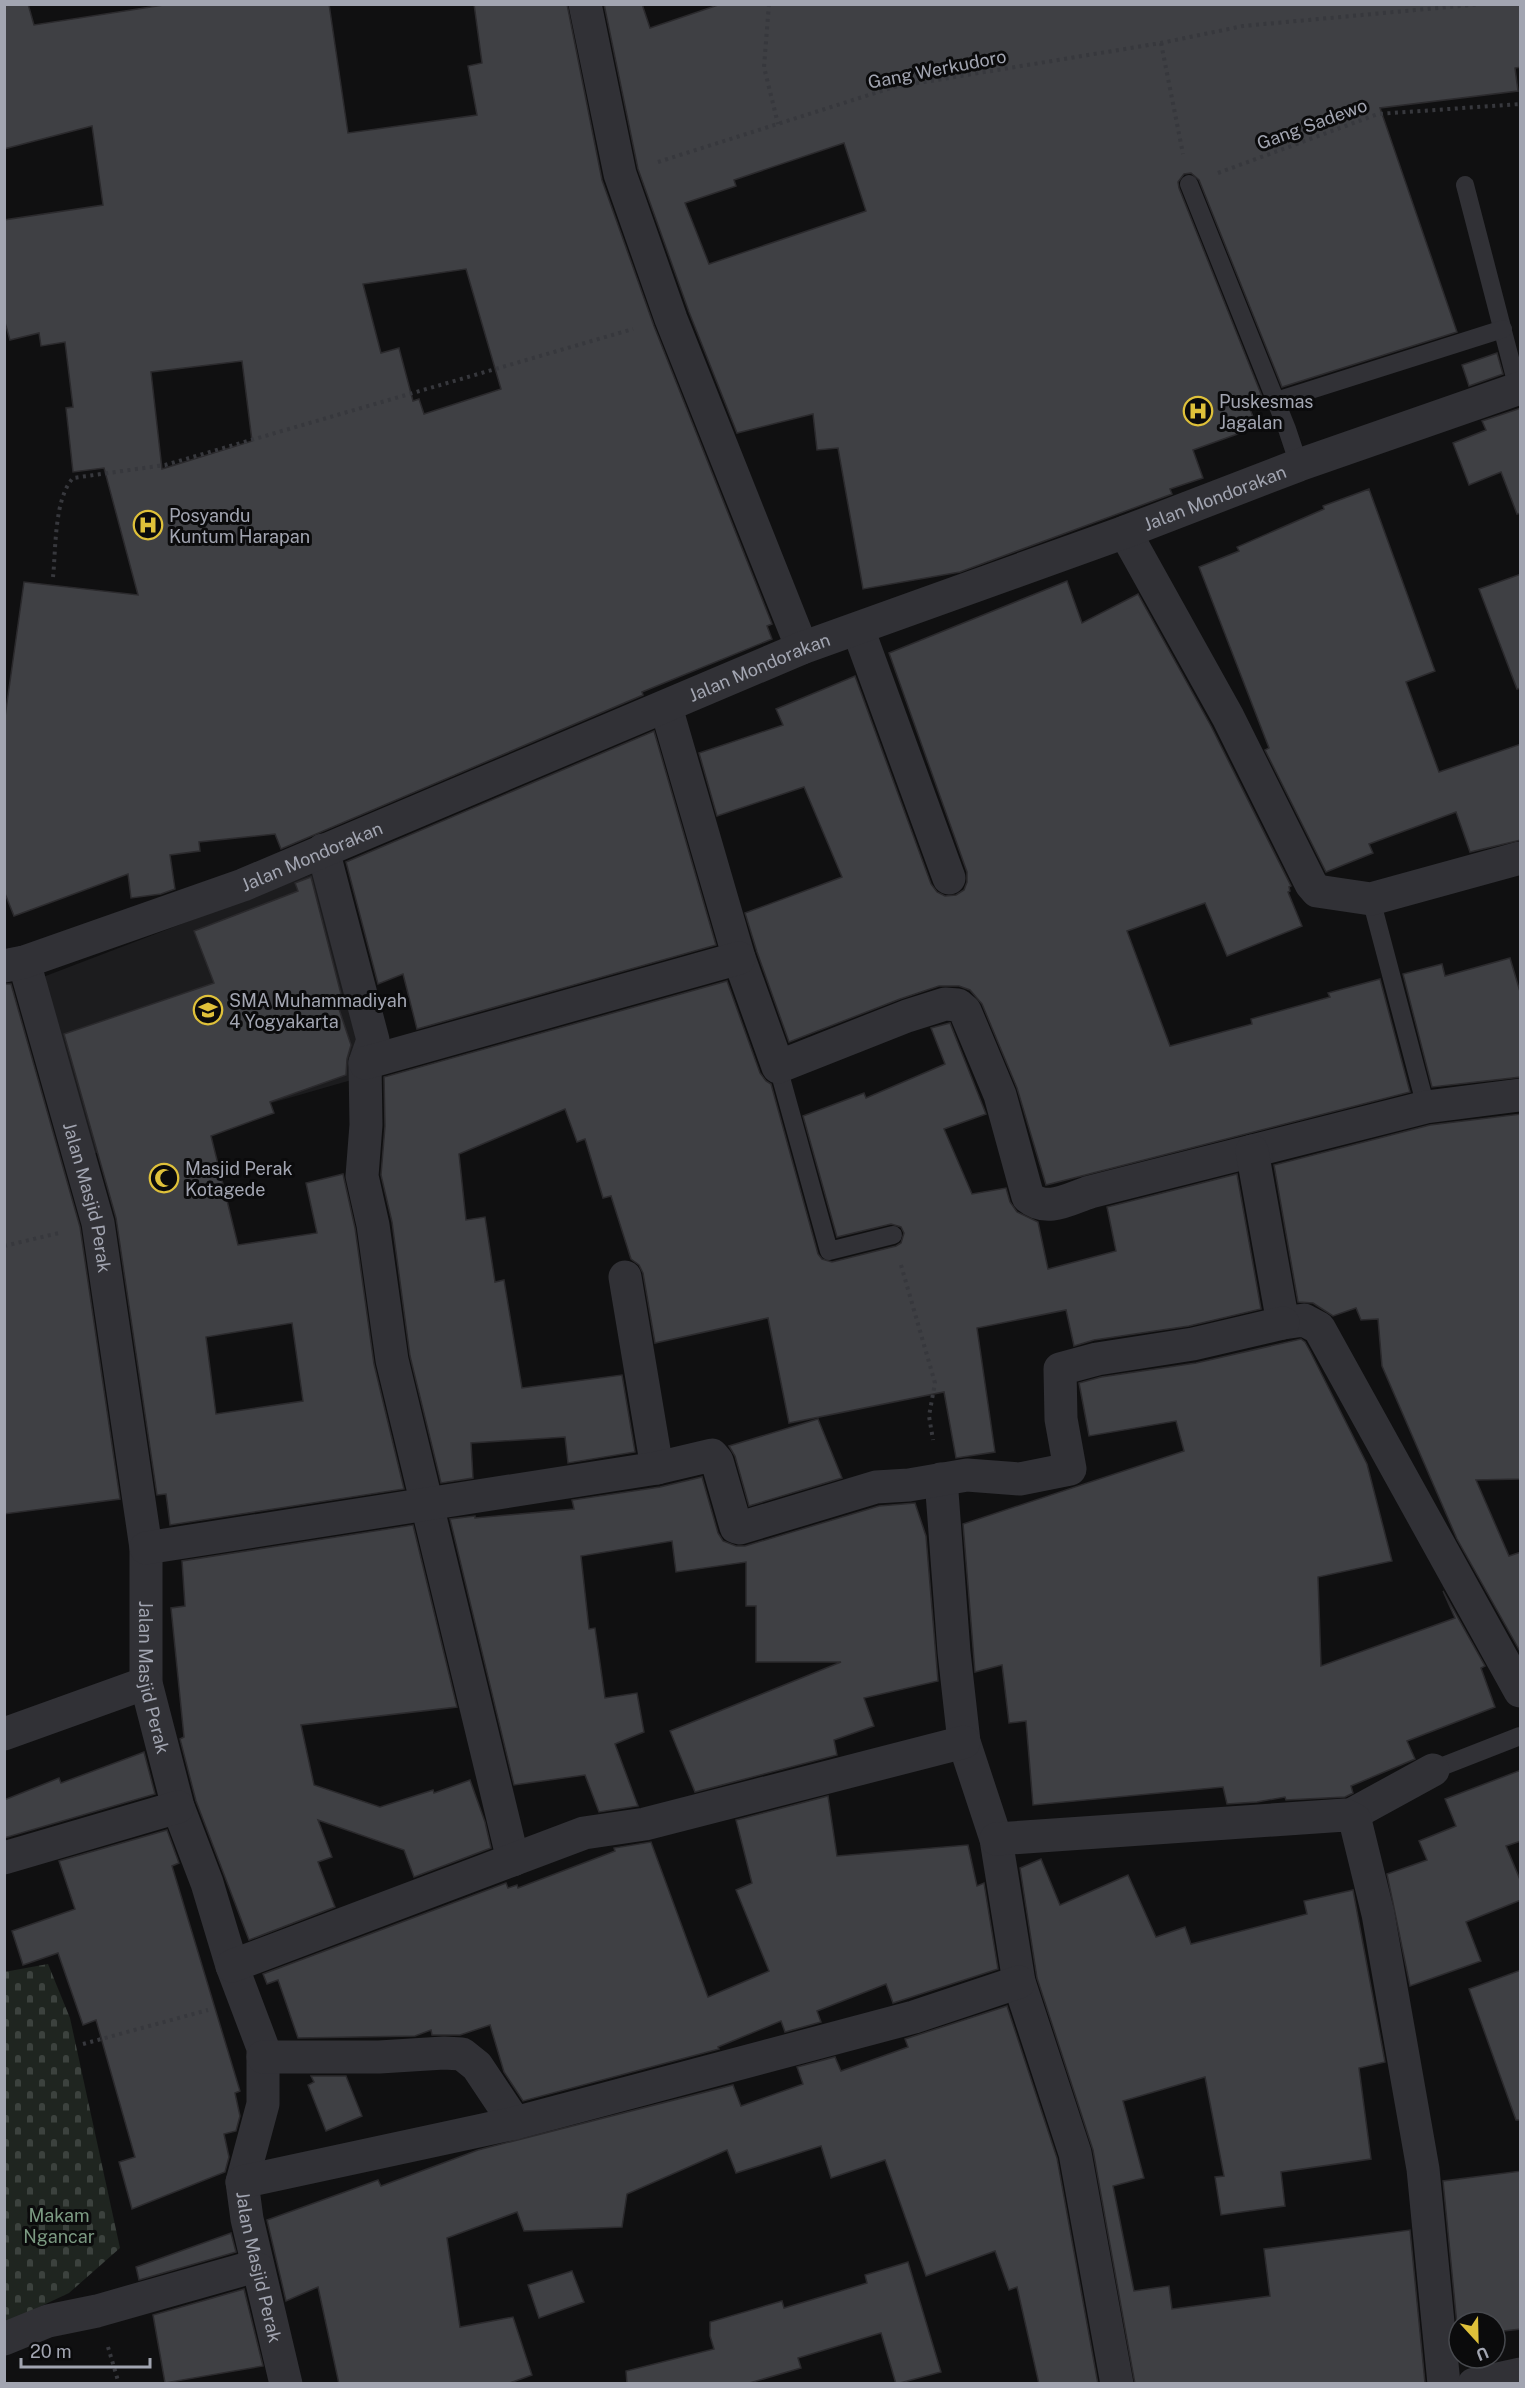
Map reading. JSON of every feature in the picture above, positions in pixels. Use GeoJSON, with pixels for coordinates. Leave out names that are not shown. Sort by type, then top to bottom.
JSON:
{"type":"FeatureCollection","features":[{"type":"Feature","properties":{"kind":"street"},"geometry":{"type":"LineString","coordinates":[[585,4],[620,174],[671,319],[802,648]]}},
{"type":"Feature","properties":{"kind":"street","name":"Jalan Mondorakan"},"geometry":{"type":"LineString","coordinates":[[14,964],[243,885],[802,648],[1125,532],[1299,465],[1520,388]]}},
{"type":"Feature","properties":{"kind":"street"},"geometry":{"type":"LineString","coordinates":[[1125,532],[1228,717],[1311,884],[1320,893],[1371,898],[1521,858]]}},
{"type":"Feature","properties":{"kind":"street"},"geometry":{"type":"LineString","coordinates":[[858,628],[949,878]]}},
{"type":"Feature","properties":{"kind":"street"},"geometry":{"type":"LineString","coordinates":[[666,707],[739,958],[778,1067],[907,1016],[945,1004],[958,1005],[965,1011],[1000,1095],[1028,1197],[1038,1205],[1048,1205],[1090,1192],[1426,1107],[1521,1095]]}},
{"type":"Feature","properties":{"kind":"street"},"geometry":{"type":"LineString","coordinates":[[322,850],[373,1040],[365,1063],[366,1125],[362,1176],[373,1225],[392,1360],[513,1860]]}},
{"type":"Feature","properties":{"kind":"street"},"geometry":{"type":"LineString","coordinates":[[365,1063],[739,958]]}},
{"type":"Feature","properties":{"kind":"street","name":"Jalan Masjid Perak"},"geometry":{"type":"LineString","coordinates":[[14,964],[98,1223],[146,1548],[146,1683],[178,1808],[207,1883],[232,1966],[263,2048],[263,2104],[243,2182],[247,2219],[286,2384]]}},
{"type":"Feature","properties":{"kind":"street"},"geometry":{"type":"LineString","coordinates":[[1252,1151],[1283,1323]]}},
{"type":"Feature","properties":{"kind":"street"},"geometry":{"type":"LineString","coordinates":[[625,1278],[657,1468]]}},
{"type":"Feature","properties":{"kind":"street"},"geometry":{"type":"LineString","coordinates":[[146,1548],[427,1506],[657,1468],[712,1455],[716,1457],[736,1527],[740,1528],[876,1487],[909,1485],[967,1475],[1020,1479],[1070,1469],[1061,1419],[1060,1369],[1097,1359],[1193,1344],[1304,1320],[1319,1328],[1521,1691]]}},
{"type":"Feature","properties":{"kind":"street"},"geometry":{"type":"LineString","coordinates":[[941,1479],[952,1628],[964,1742],[996,1839],[1019,1982],[1075,2153],[1117,2384]]}},
{"type":"Feature","properties":{"kind":"street"},"geometry":{"type":"LineString","coordinates":[[4,1734],[146,1683]]}},
{"type":"Feature","properties":{"kind":"street"},"geometry":{"type":"LineString","coordinates":[[232,1966],[584,1833],[645,1824],[964,1742]]}},
{"type":"Feature","properties":{"kind":"street"},"geometry":{"type":"LineString","coordinates":[[996,1839],[1349,1816],[1432,1770]]}},
{"type":"Feature","properties":{"kind":"street"},"geometry":{"type":"LineString","coordinates":[[4,1858],[178,1808]]}},
{"type":"Feature","properties":{"kind":"street"},"geometry":{"type":"LineString","coordinates":[[1349,1816],[1354,1820],[1378,1914],[1423,2169],[1444,2384]]}},
{"type":"Feature","properties":{"kind":"street"},"geometry":{"type":"LineString","coordinates":[[243,2182],[515,2123],[914,2016],[1019,1982]]}},
{"type":"Feature","properties":{"kind":"street"},"geometry":{"type":"LineString","coordinates":[[263,2057],[462,2054],[477,2066],[515,2123]]}},
{"type":"Feature","properties":{"kind":"street"},"geometry":{"type":"LineString","coordinates":[[4,2339],[48,2321],[98,2311],[245,2269],[258,2269]]}},
{"type":"Feature","properties":{"kind":"street"},"geometry":{"type":"LineString","coordinates":[[1474,2384],[1521,2374]]}},
{"type":"Feature","properties":{"kind":"lane"},"geometry":{"type":"LineString","coordinates":[[1189,184],[1276,401],[1299,465]]}},
{"type":"Feature","properties":{"kind":"lane"},"geometry":{"type":"LineString","coordinates":[[1465,185],[1520,388]]}},
{"type":"Feature","properties":{"kind":"lane"},"geometry":{"type":"LineString","coordinates":[[1276,401],[1503,329]]}},
{"type":"Feature","properties":{"kind":"lane"},"geometry":{"type":"LineString","coordinates":[[1371,898],[1426,1107]]}},
{"type":"Feature","properties":{"kind":"lane"},"geometry":{"type":"LineString","coordinates":[[778,1067],[829,1251],[893,1235]]}},
{"type":"Feature","properties":{"kind":"lane"},"geometry":{"type":"LineString","coordinates":[[1432,1770],[1521,1736]]}},
{"type":"Feature","properties":{"kind":"path"},"geometry":{"type":"LineString","coordinates":[[769,4],[764,67],[778,124]]}},
{"type":"Feature","properties":{"kind":"path","name":"Gang Werkudoro"},"geometry":{"type":"LineString","coordinates":[[620,174],[894,87],[1161,43],[1243,26],[1481,4]]}},
{"type":"Feature","properties":{"kind":"path"},"geometry":{"type":"LineString","coordinates":[[1161,43],[1189,184]]}},
{"type":"Feature","properties":{"kind":"path","name":"Gang Sadewo"},"geometry":{"type":"LineString","coordinates":[[1189,184],[1378,114],[1521,104]]}},
{"type":"Feature","properties":{"kind":"path"},"geometry":{"type":"LineString","coordinates":[[53,578],[61,501],[65,486],[73,478],[165,465],[671,319]]}},
{"type":"Feature","properties":{"kind":"path"},"geometry":{"type":"LineString","coordinates":[[4,1246],[98,1223]]}},
{"type":"Feature","properties":{"kind":"path"},"geometry":{"type":"LineString","coordinates":[[893,1235],[935,1383],[929,1416],[941,1479]]}},
{"type":"Feature","properties":{"kind":"path"},"geometry":{"type":"LineString","coordinates":[[83,2044],[246,2000]]}},
{"type":"Feature","properties":{"kind":"shaded area","name":"SMA Muhammadiyah 4 Yogyakarta"},"geometry":{"type":"Polygon","coordinates":[[[336,865],[369,1075],[86,1156],[30,982],[336,865]]]}},
{"type":"Feature","properties":{"kind":"green space","name":"Makam Ngancar"},"geometry":{"type":"Polygon","coordinates":[[[48,1964],[70,2018],[120,2248],[69,2293],[5,2323],[4,1972],[48,1964]]]}},
{"type":"Feature","properties":{"kind":"building"},"geometry":{"type":"Polygon","coordinates":[[[4,4],[28,4],[34,25],[170,4],[329,4],[348,133],[477,115],[468,66],[482,63],[474,4],[567,4],[602,180],[654,326],[772,624],[767,626],[772,639],[642,692],[643,695],[281,849],[275,834],[199,842],[200,851],[170,855],[175,889],[161,894],[131,898],[128,874],[14,916],[4,891],[4,724],[24,582],[138,595],[104,468],[73,472],[66,408],[73,407],[65,342],[41,346],[39,333],[10,340],[4,319],[4,220],[103,205],[92,126],[4,149],[4,4]],[[466,269],[363,284],[381,353],[399,348],[413,401],[419,399],[424,414],[501,389],[466,269]],[[242,361],[151,372],[162,469],[252,441],[242,361]]]}},
{"type":"Feature","properties":{"kind":"building"},"geometry":{"type":"Polygon","coordinates":[[[604,4],[642,4],[650,28],[721,4],[1521,4],[1521,67],[1515,68],[1518,91],[1380,108],[1457,332],[1282,387],[1199,180],[1191,173],[1184,174],[1178,182],[1179,188],[1263,399],[1248,404],[1257,427],[1193,450],[1203,478],[1170,489],[1172,494],[960,572],[863,589],[838,448],[817,450],[813,414],[737,433],[689,312],[638,169],[604,4]],[[844,143],[734,180],[736,186],[685,203],[709,264],[866,211],[844,143]]]}},
{"type":"Feature","properties":{"kind":"building"},"geometry":{"type":"Polygon","coordinates":[[[1497,353],[1503,374],[1469,386],[1462,365],[1497,353]]]}},
{"type":"Feature","properties":{"kind":"building"},"geometry":{"type":"Polygon","coordinates":[[[1521,408],[1521,513],[1517,514],[1501,472],[1469,485],[1453,443],[1486,430],[1482,421],[1521,408]]]}},
{"type":"Feature","properties":{"kind":"building"},"geometry":{"type":"Polygon","coordinates":[[[1369,489],[1435,671],[1406,682],[1439,772],[1521,744],[1521,840],[1470,852],[1456,812],[1369,844],[1373,853],[1326,872],[1265,750],[1269,748],[1199,567],[1239,551],[1237,547],[1324,509],[1323,506],[1369,489]]]}},
{"type":"Feature","properties":{"kind":"building"},"geometry":{"type":"Polygon","coordinates":[[[1521,574],[1521,688],[1517,689],[1479,589],[1521,574]]]}},
{"type":"Feature","properties":{"kind":"building"},"geometry":{"type":"Polygon","coordinates":[[[1067,581],[1082,623],[1138,594],[1211,726],[1291,886],[1288,892],[1302,926],[1227,956],[1205,903],[1127,931],[1170,1046],[1252,1024],[1251,1019],[1330,997],[1328,993],[1380,979],[1410,1092],[1046,1185],[1017,1088],[982,1004],[970,990],[959,986],[939,986],[789,1042],[745,913],[842,877],[804,787],[717,816],[699,753],[783,725],[776,709],[855,676],[931,884],[937,892],[945,896],[956,895],[964,890],[967,872],[889,653],[1067,581]]]}},
{"type":"Feature","properties":{"kind":"building"},"geometry":{"type":"Polygon","coordinates":[[[654,731],[716,945],[417,1029],[403,974],[378,984],[346,862],[654,731]]]}},
{"type":"Feature","properties":{"kind":"building"},"geometry":{"type":"Polygon","coordinates":[[[311,877],[342,998],[336,1000],[351,1045],[346,1075],[270,1102],[274,1113],[211,1136],[238,1245],[317,1233],[306,1183],[343,1174],[355,1228],[374,1364],[404,1489],[170,1525],[166,1494],[157,1495],[116,1218],[64,1034],[214,983],[194,931],[298,891],[295,883],[311,877]],[[292,1323],[206,1337],[216,1414],[303,1401],[292,1323]]]}},
{"type":"Feature","properties":{"kind":"building"},"geometry":{"type":"Polygon","coordinates":[[[1510,958],[1521,995],[1521,1077],[1432,1087],[1403,974],[1442,964],[1445,976],[1510,958]]]}},
{"type":"Feature","properties":{"kind":"building"},"geometry":{"type":"Polygon","coordinates":[[[727,981],[760,1073],[771,1084],[818,1254],[822,1259],[832,1262],[896,1246],[901,1243],[904,1233],[901,1227],[891,1224],[837,1237],[803,1116],[864,1093],[866,1098],[945,1064],[931,1028],[950,1023],[986,1114],[944,1129],[972,1194],[1006,1188],[1010,1202],[1017,1212],[1038,1222],[1048,1269],[1116,1251],[1107,1207],[1237,1174],[1261,1309],[1189,1326],[1094,1340],[1074,1346],[1066,1310],[977,1328],[995,1452],[956,1458],[944,1392],[789,1423],[768,1318],[655,1343],[643,1273],[639,1265],[631,1259],[611,1196],[603,1198],[585,1139],[577,1142],[565,1109],[459,1154],[466,1220],[485,1217],[495,1282],[504,1280],[522,1388],[622,1375],[635,1452],[568,1463],[565,1437],[471,1443],[473,1478],[441,1483],[410,1356],[392,1222],[381,1175],[385,1126],[384,1077],[727,981]]]}},
{"type":"Feature","properties":{"kind":"building"},"geometry":{"type":"Polygon","coordinates":[[[4,984],[11,984],[80,1227],[120,1499],[4,1514],[4,984]]]}},
{"type":"Feature","properties":{"kind":"building"},"geometry":{"type":"Polygon","coordinates":[[[1521,1114],[1521,1479],[1476,1480],[1509,1556],[1521,1552],[1521,1653],[1457,1539],[1382,1366],[1378,1319],[1361,1320],[1356,1308],[1333,1316],[1313,1303],[1298,1302],[1274,1165],[1430,1125],[1521,1114]]]}},
{"type":"Feature","properties":{"kind":"building"},"geometry":{"type":"Polygon","coordinates":[[[1301,1339],[1310,1351],[1367,1464],[1392,1561],[1318,1577],[1321,1666],[1455,1618],[1443,1591],[1485,1666],[1481,1668],[1495,1707],[1407,1741],[1415,1759],[1351,1786],[1353,1793],[1345,1797],[1286,1800],[1285,1797],[1227,1804],[1223,1787],[1033,1805],[1026,1721],[1009,1723],[1002,1665],[975,1672],[963,1524],[1184,1451],[1176,1421],[1089,1436],[1079,1383],[1101,1377],[1196,1363],[1301,1339]]]}},
{"type":"Feature","properties":{"kind":"building"},"geometry":{"type":"Polygon","coordinates":[[[818,1419],[842,1478],[749,1506],[735,1456],[729,1446],[818,1419]]]}},
{"type":"Feature","properties":{"kind":"building"},"geometry":{"type":"Polygon","coordinates":[[[702,1477],[718,1533],[723,1541],[736,1546],[745,1546],[879,1506],[915,1503],[926,1536],[938,1681],[864,1698],[874,1726],[834,1740],[837,1755],[695,1792],[670,1731],[841,1662],[756,1662],[756,1606],[746,1606],[746,1562],[676,1572],[672,1541],[581,1556],[589,1629],[595,1628],[605,1698],[637,1693],[644,1732],[615,1744],[638,1806],[599,1812],[585,1775],[514,1785],[450,1519],[574,1509],[572,1500],[660,1487],[702,1477]]]}},
{"type":"Feature","properties":{"kind":"building"},"geometry":{"type":"Polygon","coordinates":[[[413,1525],[457,1707],[301,1725],[314,1785],[380,1807],[433,1790],[434,1793],[470,1780],[485,1822],[491,1848],[414,1877],[404,1850],[318,1820],[332,1857],[318,1862],[335,1907],[249,1940],[196,1801],[180,1739],[184,1737],[171,1608],[185,1606],[182,1561],[413,1525]]]}},
{"type":"Feature","properties":{"kind":"building"},"geometry":{"type":"Polygon","coordinates":[[[144,1752],[155,1794],[4,1838],[4,1800],[59,1778],[61,1783],[144,1752]]]}},
{"type":"Feature","properties":{"kind":"building"},"geometry":{"type":"Polygon","coordinates":[[[1521,1770],[1521,1841],[1506,1846],[1521,1882],[1521,1900],[1466,1922],[1481,1961],[1410,1986],[1387,1874],[1427,1860],[1419,1841],[1456,1826],[1445,1799],[1521,1770]]]}},
{"type":"Feature","properties":{"kind":"building"},"geometry":{"type":"Polygon","coordinates":[[[828,1796],[837,1856],[968,1845],[977,1886],[984,1883],[998,1969],[893,2003],[886,1984],[817,2011],[821,2022],[785,2032],[781,2021],[718,2047],[719,2049],[523,2101],[504,2072],[490,2025],[460,2035],[432,2035],[431,2030],[415,2036],[298,2038],[278,1980],[267,1984],[263,1974],[506,1883],[508,1888],[517,1885],[518,1888],[615,1851],[614,1848],[651,1842],[708,1997],[769,1971],[736,1890],[752,1883],[736,1820],[828,1796]]]}},
{"type":"Feature","properties":{"kind":"building"},"geometry":{"type":"Polygon","coordinates":[[[167,1830],[179,1863],[172,1866],[240,2091],[235,2093],[240,2116],[236,2131],[224,2134],[229,2157],[225,2172],[132,2209],[119,2162],[135,2157],[96,2020],[83,2025],[58,1953],[23,1965],[12,1931],[75,1909],[59,1861],[167,1830]]]}},
{"type":"Feature","properties":{"kind":"building"},"geometry":{"type":"Polygon","coordinates":[[[1041,1859],[1060,1905],[1128,1875],[1156,1937],[1185,1927],[1191,1944],[1307,1914],[1304,1901],[1353,1890],[1385,2062],[1359,2068],[1371,2159],[1281,2172],[1285,2206],[1221,2215],[1215,2177],[1224,2176],[1205,2077],[1123,2101],[1144,2178],[1113,2186],[1134,2291],[1169,2286],[1172,2309],[1270,2296],[1264,2249],[1410,2230],[1425,2383],[1135,2384],[1093,2150],[1037,1978],[1020,1868],[1041,1859]]]}},
{"type":"Feature","properties":{"kind":"building"},"geometry":{"type":"Polygon","coordinates":[[[1521,1970],[1521,2120],[1516,2120],[1469,1989],[1521,1970]]]}},
{"type":"Feature","properties":{"kind":"building"},"geometry":{"type":"Polygon","coordinates":[[[1007,2006],[1057,2158],[1098,2384],[1039,2384],[1017,2287],[1009,2290],[995,2251],[926,2276],[885,2160],[831,2178],[821,2146],[736,2173],[727,2150],[627,2194],[622,2227],[524,2231],[517,2212],[447,2238],[460,2327],[513,2317],[532,2375],[507,2384],[339,2384],[318,2287],[286,2301],[267,2220],[378,2180],[381,2186],[478,2150],[733,2085],[741,2106],[803,2084],[797,2067],[835,2057],[841,2071],[908,2047],[905,2039],[1007,2006]]]}},
{"type":"Feature","properties":{"kind":"building"},"geometry":{"type":"Polygon","coordinates":[[[311,2076],[346,2076],[362,2116],[326,2131],[308,2085],[314,2082],[311,2076]]]}},
{"type":"Feature","properties":{"kind":"building"},"geometry":{"type":"Polygon","coordinates":[[[1521,2171],[1521,2329],[1507,2331],[1507,2310],[1456,2310],[1443,2181],[1521,2171]]]}},
{"type":"Feature","properties":{"kind":"building"},"geometry":{"type":"Polygon","coordinates":[[[231,2233],[236,2252],[139,2280],[136,2267],[231,2233]]]}},
{"type":"Feature","properties":{"kind":"building"},"geometry":{"type":"Polygon","coordinates":[[[908,2262],[941,2372],[896,2384],[881,2333],[798,2358],[801,2368],[746,2384],[627,2384],[626,2371],[714,2349],[710,2336],[710,2322],[782,2301],[784,2308],[867,2283],[865,2275],[908,2262]]]}},
{"type":"Feature","properties":{"kind":"building"},"geometry":{"type":"Polygon","coordinates":[[[572,2271],[584,2302],[539,2318],[528,2285],[572,2271]]]}},
{"type":"Feature","properties":{"kind":"building"},"geometry":{"type":"Polygon","coordinates":[[[244,2289],[263,2366],[165,2383],[153,2315],[244,2289]]]}},
{"type":"Feature","properties":{"kind":"place","name":"Puskesmas Jagalan"},"geometry":{"type":"Point","coordinates":[1198,411]}},
{"type":"Feature","properties":{"kind":"place","name":"Posyandu Kuntum Harapan"},"geometry":{"type":"Point","coordinates":[148,525]}},
{"type":"Feature","properties":{"kind":"place","name":"SMA Muhammadiyah 4 Yogyakarta"},"geometry":{"type":"Point","coordinates":[208,1010]}},
{"type":"Feature","properties":{"kind":"place","name":"Masjid Perak Kotagede"},"geometry":{"type":"Point","coordinates":[164,1178]}}]}
